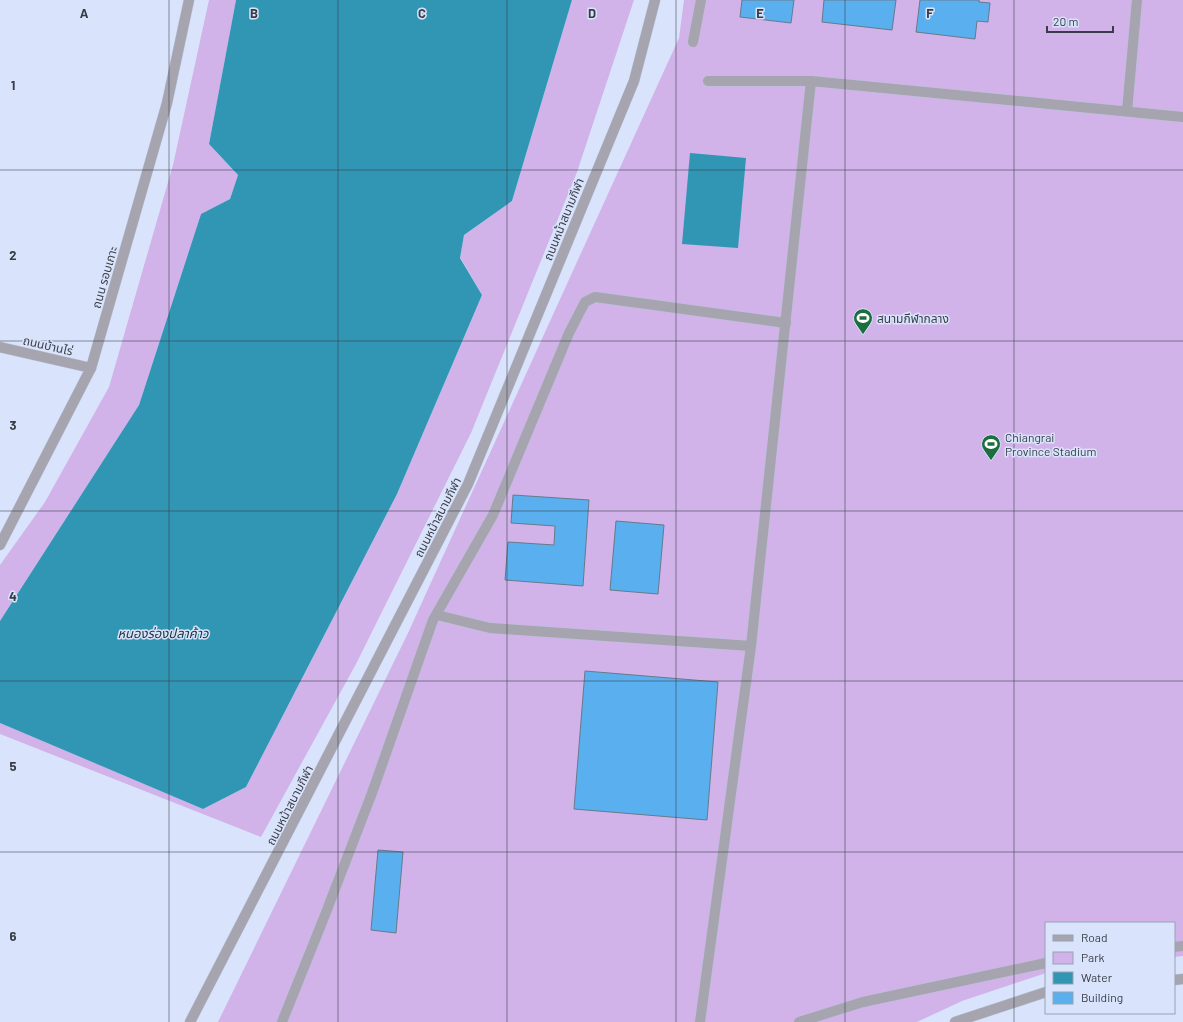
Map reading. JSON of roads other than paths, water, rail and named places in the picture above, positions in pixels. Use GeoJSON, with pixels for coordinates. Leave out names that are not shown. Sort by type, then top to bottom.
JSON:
{"type":"FeatureCollection","features":[{"type":"Feature","properties":{"kind":"street","name":"ถนน รอบเกาะ"},"geometry":{"type":"LineString","coordinates":[[0,545],[91,368],[167,103],[190,0]]}},
{"type":"Feature","properties":{"kind":"street","name":"ถนนหน้าสนามกีฬา"},"geometry":{"type":"LineString","coordinates":[[190,1022],[468,484],[634,81],[655,0]]}},
{"type":"Feature","properties":{"kind":"street"},"geometry":{"type":"LineString","coordinates":[[693,42],[701,0]]}},
{"type":"Feature","properties":{"kind":"street"},"geometry":{"type":"LineString","coordinates":[[1126,111],[1137,0]]}},
{"type":"Feature","properties":{"kind":"street"},"geometry":{"type":"LineString","coordinates":[[708,81],[811,81],[1183,117]]}},
{"type":"Feature","properties":{"kind":"street"},"geometry":{"type":"LineString","coordinates":[[700,1022],[751,646],[811,81]]}},
{"type":"Feature","properties":{"kind":"street"},"geometry":{"type":"LineString","coordinates":[[282,1022],[372,793],[433,620],[493,516],[569,333],[585,302],[595,298],[786,323]]}},
{"type":"Feature","properties":{"kind":"street","name":"ถนนบ้านไร่"},"geometry":{"type":"LineString","coordinates":[[0,346],[91,368]]}},
{"type":"Feature","properties":{"kind":"street"},"geometry":{"type":"LineString","coordinates":[[437,615],[490,628],[751,646]]}},
{"type":"Feature","properties":{"kind":"street"},"geometry":{"type":"LineString","coordinates":[[799,1022],[863,1002],[1045,963]]}},
{"type":"Feature","properties":{"kind":"street"},"geometry":{"type":"LineString","coordinates":[[956,1022],[1045,992]]}},
{"type":"Feature","properties":{"kind":"water","name":"หนองร่องปลาค้าว"},"geometry":{"type":"Polygon","coordinates":[[[236,0],[572,0],[512,201],[464,235],[460,258],[482,295],[397,494],[246,787],[203,809],[0,723],[0,621],[139,405],[201,214],[230,199],[238,175],[209,144],[236,0]]]}},
{"type":"Feature","properties":{"kind":"water"},"geometry":{"type":"Polygon","coordinates":[[[690,153],[746,158],[738,248],[682,244],[690,153]]]}},
{"type":"Feature","properties":{"kind":"place","name":"สนามกีฬากลาง"},"geometry":{"type":"Point","coordinates":[863,335]}},
{"type":"Feature","properties":{"kind":"place","name":"Chiangrai Province Stadium"},"geometry":{"type":"Point","coordinates":[991,461]}}]}
